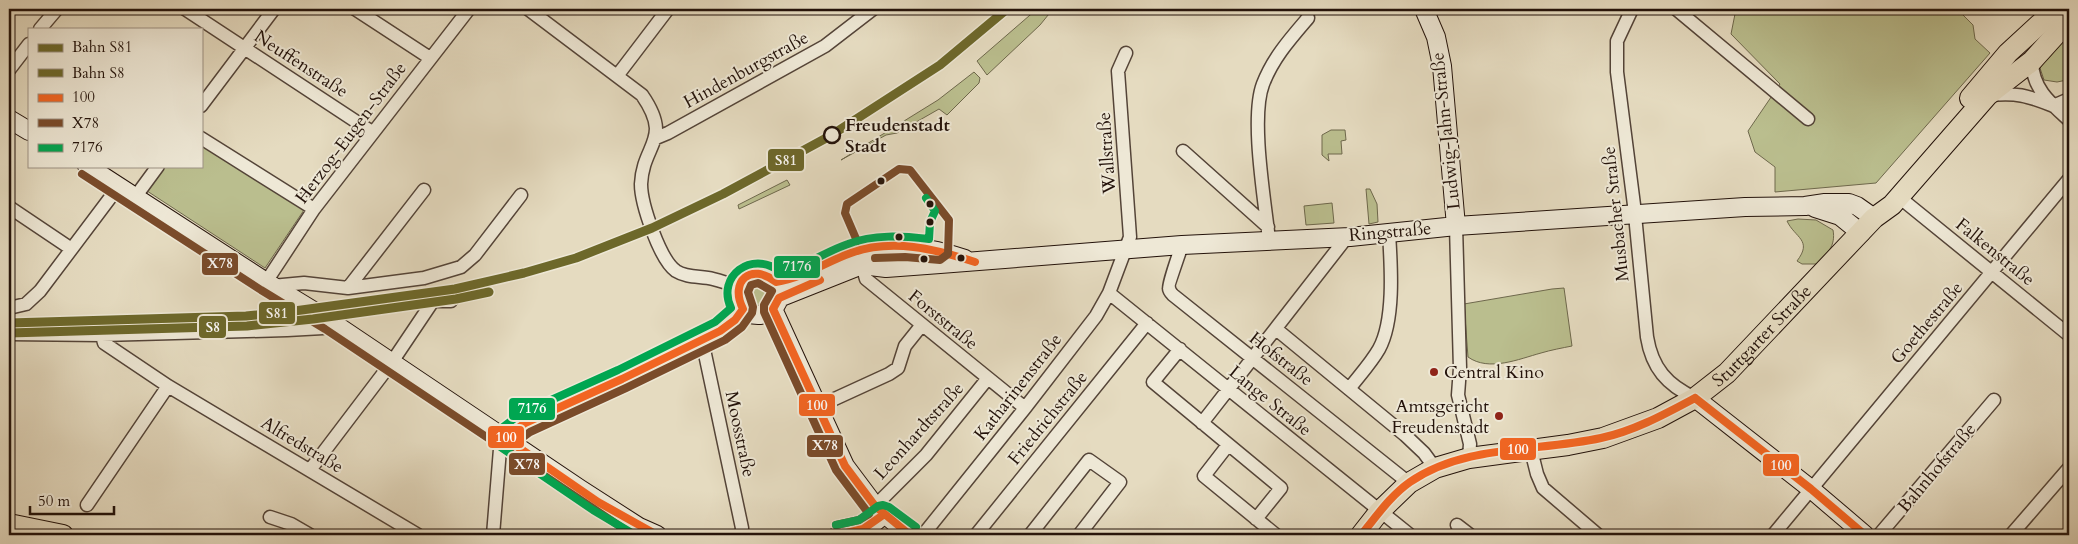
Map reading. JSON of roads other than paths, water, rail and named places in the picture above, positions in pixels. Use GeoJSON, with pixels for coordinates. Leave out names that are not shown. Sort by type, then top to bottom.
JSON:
{"type":"FeatureCollection","features":[{"type":"Feature","properties":{"kind":"main road","name":"Stuttgarter Straße"},"geometry":{"type":"LineString","coordinates":[[1361,535],[1379,512],[1409,483],[1435,468],[1469,458],[1603,438],[1658,418],[1695,398],[1727,373],[1861,234],[1874,218],[1884,199],[2008,53],[2056,9]]}},
{"type":"Feature","properties":{"kind":"main road","name":"Stuttgarter Straße"},"geometry":{"type":"LineString","coordinates":[[1874,218],[1887,210],[1988,95],[2032,61],[2069,20]]}},
{"type":"Feature","properties":{"kind":"main road"},"geometry":{"type":"LineString","coordinates":[[1988,95],[2009,62],[2008,53]]}},
{"type":"Feature","properties":{"kind":"main road"},"geometry":{"type":"LineString","coordinates":[[9,524],[63,535]]}},
{"type":"Feature","properties":{"kind":"street"},"geometry":{"type":"LineString","coordinates":[[41,28],[57,9]]}},
{"type":"Feature","properties":{"kind":"street","name":"Neuffenstraße"},"geometry":{"type":"LineString","coordinates":[[185,9],[372,132]]}},
{"type":"Feature","properties":{"kind":"street"},"geometry":{"type":"LineString","coordinates":[[202,105],[274,9]]}},
{"type":"Feature","properties":{"kind":"street"},"geometry":{"type":"LineString","coordinates":[[355,9],[430,58]]}},
{"type":"Feature","properties":{"kind":"street","name":"Herzog-Eugen-Straße"},"geometry":{"type":"LineString","coordinates":[[269,284],[314,209],[469,9]]}},
{"type":"Feature","properties":{"kind":"street"},"geometry":{"type":"LineString","coordinates":[[528,9],[642,95],[653,110],[657,126],[656,138],[643,172],[641,185],[644,206],[666,260],[676,271],[688,276],[711,278],[738,286]]}},
{"type":"Feature","properties":{"kind":"street"},"geometry":{"type":"LineString","coordinates":[[617,76],[668,9]]}},
{"type":"Feature","properties":{"kind":"street","name":"Hindenburgstraße"},"geometry":{"type":"LineString","coordinates":[[656,138],[825,46],[874,9]]}},
{"type":"Feature","properties":{"kind":"street","name":"Ludwig-Jahn-Straße"},"geometry":{"type":"LineString","coordinates":[[1424,9],[1436,37],[1442,66],[1456,226]]}},
{"type":"Feature","properties":{"kind":"street","name":"Musbacher Straße"},"geometry":{"type":"LineString","coordinates":[[1632,9],[1616,41],[1617,72],[1644,321],[1649,350],[1660,372],[1679,391],[1695,398]]}},
{"type":"Feature","properties":{"kind":"street"},"geometry":{"type":"LineString","coordinates":[[1676,9],[1808,119]]}},
{"type":"Feature","properties":{"kind":"street"},"geometry":{"type":"LineString","coordinates":[[1269,233],[1259,128],[1259,108],[1263,85],[1281,49],[1308,18]]}},
{"type":"Feature","properties":{"kind":"street"},"geometry":{"type":"LineString","coordinates":[[9,70],[28,45]]}},
{"type":"Feature","properties":{"kind":"street","name":"Wallstraße"},"geometry":{"type":"LineString","coordinates":[[1124,251],[1130,237],[1118,71],[1126,53]]}},
{"type":"Feature","properties":{"kind":"street"},"geometry":{"type":"LineString","coordinates":[[2032,61],[2032,69],[2039,91],[2069,120]]}},
{"type":"Feature","properties":{"kind":"street"},"geometry":{"type":"LineString","coordinates":[[1988,95],[2016,94],[2028,96],[2053,106],[2069,100]]}},
{"type":"Feature","properties":{"kind":"street"},"geometry":{"type":"LineString","coordinates":[[9,119],[28,130]]}},
{"type":"Feature","properties":{"kind":"street"},"geometry":{"type":"LineString","coordinates":[[202,139],[314,209]]}},
{"type":"Feature","properties":{"kind":"street"},"geometry":{"type":"LineString","coordinates":[[1184,151],[1269,233]]}},
{"type":"Feature","properties":{"kind":"street"},"geometry":{"type":"LineString","coordinates":[[90,168],[269,284],[330,321],[580,489],[639,527],[657,535]]}},
{"type":"Feature","properties":{"kind":"street"},"geometry":{"type":"LineString","coordinates":[[136,196],[157,168]]}},
{"type":"Feature","properties":{"kind":"street","name":"Goethestraße"},"geometry":{"type":"LineString","coordinates":[[1773,535],[2069,179]]}},
{"type":"Feature","properties":{"kind":"street"},"geometry":{"type":"LineString","coordinates":[[9,308],[26,304],[40,291],[70,248],[119,186]]}},
{"type":"Feature","properties":{"kind":"street"},"geometry":{"type":"LineString","coordinates":[[348,288],[424,190]]}},
{"type":"Feature","properties":{"kind":"street"},"geometry":{"type":"LineString","coordinates":[[269,284],[304,283],[348,288],[424,278],[461,267],[475,255],[521,195]]}},
{"type":"Feature","properties":{"kind":"street","name":"Falkenstraße"},"geometry":{"type":"LineString","coordinates":[[1899,197],[2069,335]]}},
{"type":"Feature","properties":{"kind":"street","name":"Ringstraße"},"geometry":{"type":"LineString","coordinates":[[776,296],[798,278],[853,253],[868,249],[896,246],[942,257],[976,262],[1124,251],[1269,233],[1347,237],[1456,226],[1745,207],[1805,206],[1825,203],[1849,203],[1857,206],[1874,218]]}},
{"type":"Feature","properties":{"kind":"street","name":"Ringstraße"},"geometry":{"type":"LineString","coordinates":[[1805,206],[1840,216],[1861,234]]}},
{"type":"Feature","properties":{"kind":"street"},"geometry":{"type":"LineString","coordinates":[[9,208],[70,248]]}},
{"type":"Feature","properties":{"kind":"street"},"geometry":{"type":"LineString","coordinates":[[1456,226],[1460,368],[1458,395],[1470,444],[1469,458]]}},
{"type":"Feature","properties":{"kind":"street"},"geometry":{"type":"LineString","coordinates":[[1349,389],[1379,348],[1385,333],[1391,283],[1389,233]]}},
{"type":"Feature","properties":{"kind":"street"},"geometry":{"type":"LineString","coordinates":[[1202,423],[1230,390],[1347,237]]}},
{"type":"Feature","properties":{"kind":"street","name":"Hofstraße"},"geometry":{"type":"LineString","coordinates":[[1182,245],[1175,272],[1169,284],[1172,295],[1409,483]]}},
{"type":"Feature","properties":{"kind":"street"},"geometry":{"type":"LineString","coordinates":[[862,265],[868,249]]}},
{"type":"Feature","properties":{"kind":"street","name":"Katharinenstraße"},"geometry":{"type":"LineString","coordinates":[[923,535],[1096,316],[1109,293],[1124,251]]}},
{"type":"Feature","properties":{"kind":"street","name":"Ringstraße"},"geometry":{"type":"LineString","coordinates":[[776,296],[862,265],[886,268],[942,257]]}},
{"type":"Feature","properties":{"kind":"street","name":"Forststraße"},"geometry":{"type":"LineString","coordinates":[[862,265],[866,279],[921,326],[1025,408]]}},
{"type":"Feature","properties":{"kind":"street"},"geometry":{"type":"LineString","coordinates":[[776,296],[762,315],[755,315],[743,309],[738,298],[738,286],[746,276],[759,272],[766,274],[776,296],[817,407],[845,466],[879,511],[910,535]]}},
{"type":"Feature","properties":{"kind":"street","name":"Lange Straße"},"geometry":{"type":"LineString","coordinates":[[1109,293],[1410,535]]}},
{"type":"Feature","properties":{"kind":"street"},"geometry":{"type":"LineString","coordinates":[[310,470],[392,362],[433,301],[451,301]]}},
{"type":"Feature","properties":{"kind":"street"},"geometry":{"type":"LineString","coordinates":[[493,535],[500,449],[505,438],[525,423],[622,379],[720,331],[735,320],[743,309]]}},
{"type":"Feature","properties":{"kind":"street"},"geometry":{"type":"LineString","coordinates":[[9,334],[102,335],[316,329],[323,328],[330,321]]}},
{"type":"Feature","properties":{"kind":"street","name":"Friedrichstraße"},"geometry":{"type":"LineString","coordinates":[[976,535],[1147,323]]}},
{"type":"Feature","properties":{"kind":"street"},"geometry":{"type":"LineString","coordinates":[[817,407],[889,374],[898,368],[905,346],[921,326]]}},
{"type":"Feature","properties":{"kind":"street"},"geometry":{"type":"LineString","coordinates":[[1276,329],[1405,435],[1424,453],[1435,468]]}},
{"type":"Feature","properties":{"kind":"street","name":"Alfredstraße"},"geometry":{"type":"LineString","coordinates":[[102,335],[104,343],[168,386],[418,535]]}},
{"type":"Feature","properties":{"kind":"street","name":"Moosstraße"},"geometry":{"type":"LineString","coordinates":[[702,340],[742,528],[741,535]]}},
{"type":"Feature","properties":{"kind":"street"},"geometry":{"type":"LineString","coordinates":[[1180,349],[1154,382],[1281,488],[1256,519]]}},
{"type":"Feature","properties":{"kind":"street","name":"Leonhardtstraße"},"geometry":{"type":"LineString","coordinates":[[879,511],[988,378]]}},
{"type":"Feature","properties":{"kind":"street"},"geometry":{"type":"LineString","coordinates":[[86,505],[168,386]]}},
{"type":"Feature","properties":{"kind":"street"},"geometry":{"type":"LineString","coordinates":[[1695,398],[1811,489],[1865,535]]}},
{"type":"Feature","properties":{"kind":"street","name":"Bahnhofstraße"},"geometry":{"type":"LineString","coordinates":[[1879,535],[1994,400]]}},
{"type":"Feature","properties":{"kind":"street"},"geometry":{"type":"LineString","coordinates":[[1228,445],[1204,476],[1276,535]]}},
{"type":"Feature","properties":{"kind":"street"},"geometry":{"type":"LineString","coordinates":[[1531,450],[1536,474],[1543,488],[1598,535]]}},
{"type":"Feature","properties":{"kind":"street"},"geometry":{"type":"LineString","coordinates":[[1030,535],[1089,460],[1120,482],[1079,535]]}},
{"type":"Feature","properties":{"kind":"street"},"geometry":{"type":"LineString","coordinates":[[2011,535],[2069,468]]}},
{"type":"Feature","properties":{"kind":"street"},"geometry":{"type":"LineString","coordinates":[[838,535],[862,531],[873,525],[879,511]]}},
{"type":"Feature","properties":{"kind":"street"},"geometry":{"type":"LineString","coordinates":[[270,517],[291,524],[310,535]]}},
{"type":"Feature","properties":{"kind":"street"},"geometry":{"type":"LineString","coordinates":[[1457,525],[1470,535]]}},
{"type":"Feature","properties":{"kind":"rail line","name":"S81"},"geometry":{"type":"LineString","coordinates":[[9,323],[246,316],[287,312],[455,289],[524,273],[576,258],[652,228],[723,194],[830,136],[940,65],[1007,9]]}},
{"type":"Feature","properties":{"kind":"rail line","name":"S8"},"geometry":{"type":"LineString","coordinates":[[9,333],[247,326],[313,319],[456,299],[489,292]]}},
{"type":"Feature","properties":{"kind":"place","name":"Freudenstadt Stadt"},"geometry":{"type":"Point","coordinates":[832,135]}},
{"type":"Feature","properties":{"kind":"place","name":"Central Kino"},"geometry":{"type":"Point","coordinates":[1434,372]}},
{"type":"Feature","properties":{"kind":"place","name":"Amtsgericht Freudenstadt"},"geometry":{"type":"Point","coordinates":[1499,416]}}]}
